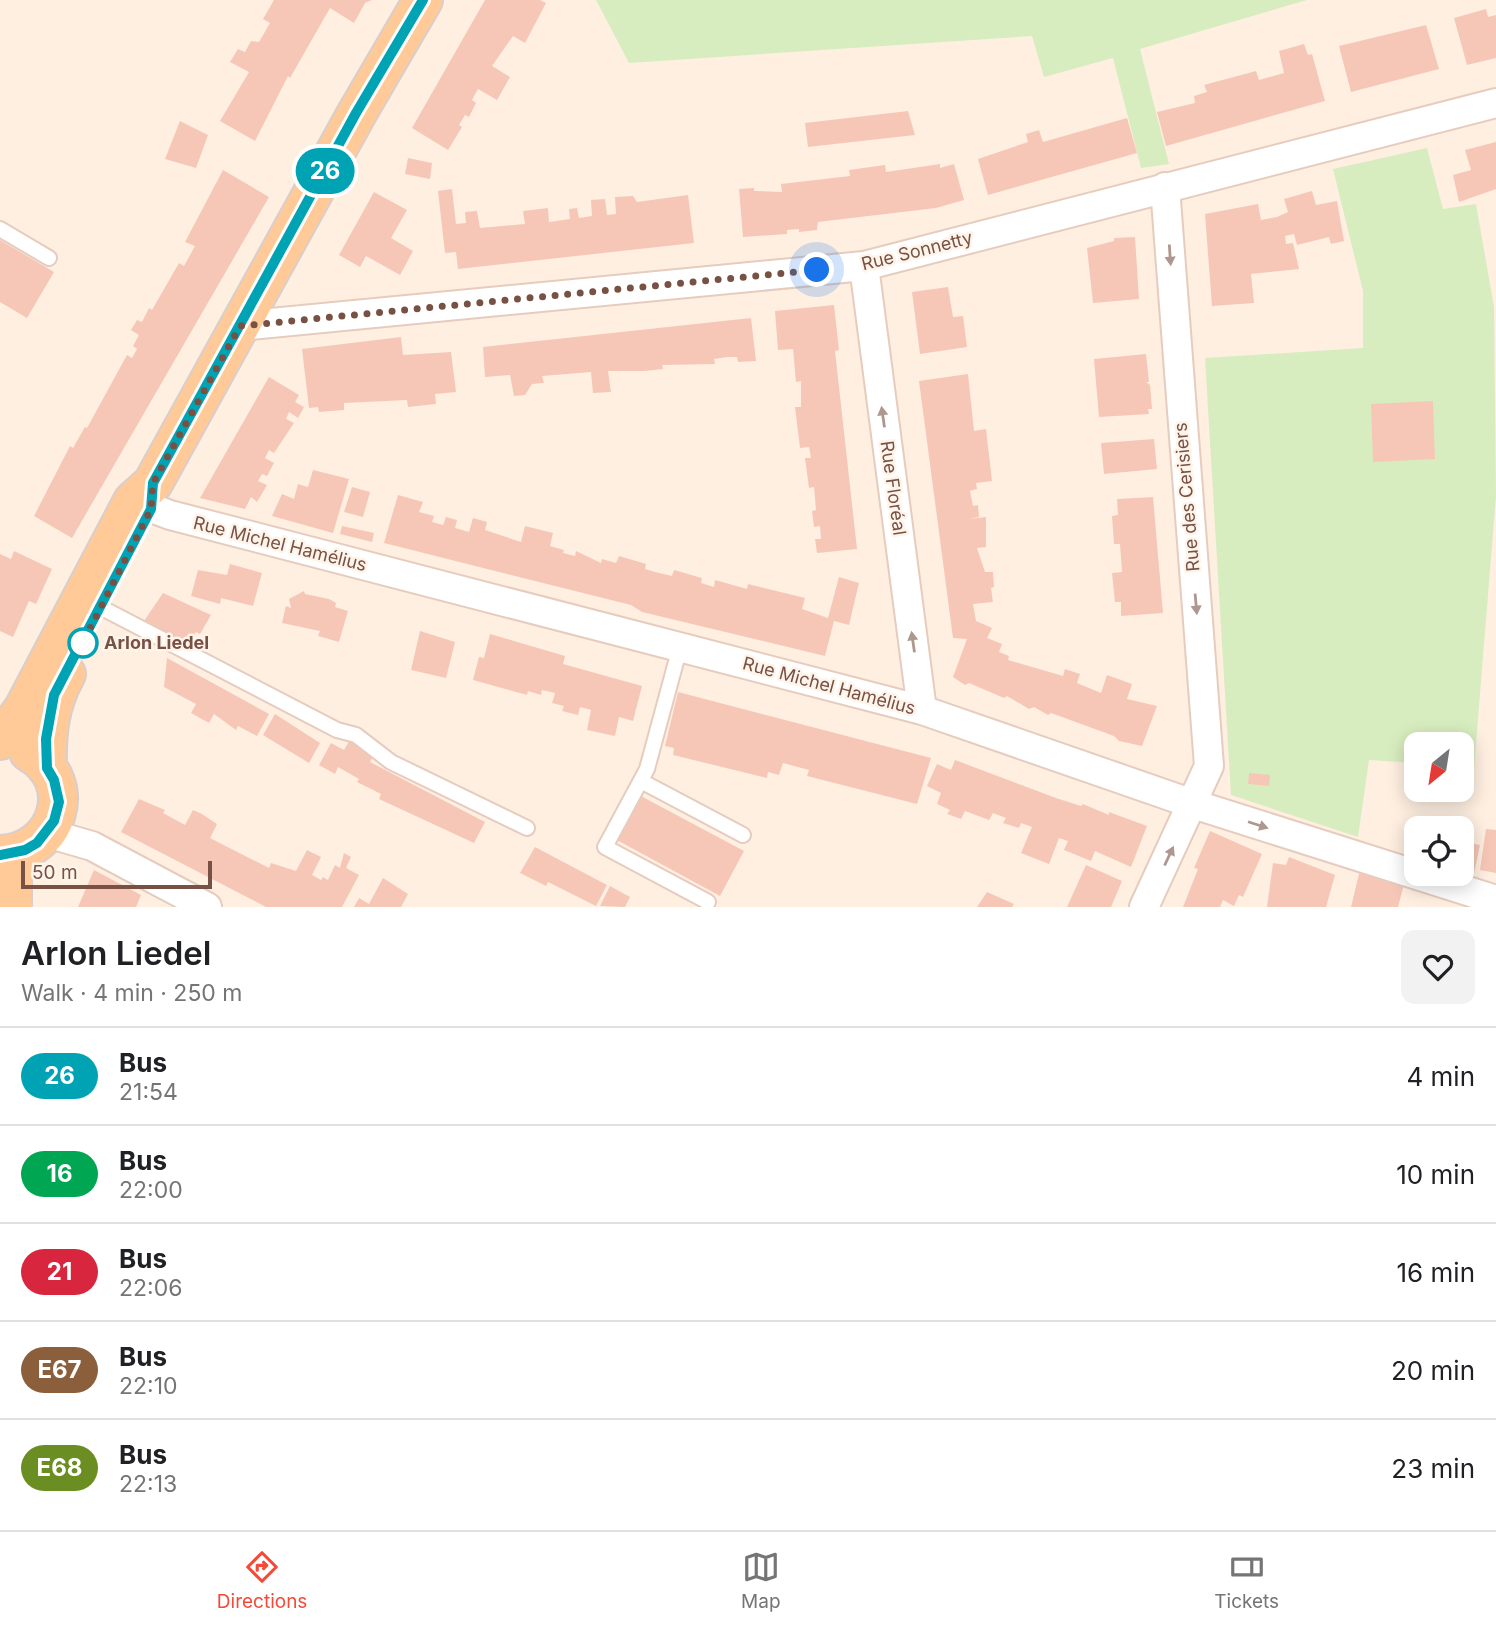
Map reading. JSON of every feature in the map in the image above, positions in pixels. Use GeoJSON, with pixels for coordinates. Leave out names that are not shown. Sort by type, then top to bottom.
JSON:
{"type":"FeatureCollection","features":[{"type":"Feature","properties":{"kind":"main road"},"geometry":{"type":"LineString","coordinates":[[0,740],[23,710],[146,498],[356,113],[424,0]]}},
{"type":"Feature","properties":{"kind":"main road"},"geometry":{"type":"LineString","coordinates":[[12,907],[6,855],[37,843],[51,801],[47,729],[54,695],[102,608],[146,498]]}},
{"type":"Feature","properties":{"kind":"main road"},"geometry":{"type":"LineString","coordinates":[[0,746],[24,750],[51,801]]}},
{"type":"Feature","properties":{"kind":"street","name":"Rue Sonnetty"},"geometry":{"type":"LineString","coordinates":[[240,326],[864,266],[1496,103]]}},
{"type":"Feature","properties":{"kind":"street","name":"Rue des Cerisiers"},"geometry":{"type":"LineString","coordinates":[[1144,907],[1209,766],[1165,187]]}},
{"type":"Feature","properties":{"kind":"street","name":"Rue Floréal"},"geometry":{"type":"LineString","coordinates":[[864,266],[922,710]]}},
{"type":"Feature","properties":{"kind":"street","name":"Rue Michel Hamélius"},"geometry":{"type":"LineString","coordinates":[[146,498],[680,647],[922,710],[1193,804],[1496,900]]}},
{"type":"Feature","properties":{"kind":"street"},"geometry":{"type":"LineString","coordinates":[[51,801],[92,846],[207,907]]}},
{"type":"Feature","properties":{"kind":"lane"},"geometry":{"type":"LineString","coordinates":[[0,229],[49,258]]}},
{"type":"Feature","properties":{"kind":"lane"},"geometry":{"type":"LineString","coordinates":[[102,608],[337,730],[356,735],[391,762],[527,828]]}},
{"type":"Feature","properties":{"kind":"lane"},"geometry":{"type":"LineString","coordinates":[[680,647],[648,769],[605,847],[708,902]]}},
{"type":"Feature","properties":{"kind":"lane"},"geometry":{"type":"LineString","coordinates":[[641,781],[743,835]]}},
{"type":"Feature","properties":{"kind":"green space"},"geometry":{"type":"Polygon","coordinates":[[[596,0],[1307,0],[1140,49],[1169,164],[1141,168],[1113,58],[1044,77],[1032,36],[629,63],[596,0]]]}},
{"type":"Feature","properties":{"kind":"green space"},"geometry":{"type":"Polygon","coordinates":[[[1427,148],[1443,209],[1476,204],[1494,307],[1496,496],[1474,768],[1474,732],[1404,732],[1404,762],[1369,760],[1358,837],[1231,795],[1205,358],[1363,348],[1363,291],[1333,169],[1427,148]]]}},
{"type":"Feature","properties":{"kind":"building"},"geometry":{"type":"Polygon","coordinates":[[[274,0],[372,0],[365,3],[354,23],[330,8],[290,78],[288,76],[255,141],[220,121],[249,72],[230,62],[238,49],[245,52],[251,41],[259,42],[270,23],[263,19],[274,0]]]}},
{"type":"Feature","properties":{"kind":"building"},"geometry":{"type":"Polygon","coordinates":[[[485,0],[540,0],[546,3],[525,43],[513,36],[492,66],[510,77],[497,100],[478,89],[472,100],[476,103],[469,117],[465,115],[459,125],[462,127],[448,150],[412,128],[485,0]]]}},
{"type":"Feature","properties":{"kind":"building"},"geometry":{"type":"Polygon","coordinates":[[[1486,9],[1488,17],[1496,15],[1496,58],[1467,65],[1454,18],[1486,9]]]}},
{"type":"Feature","properties":{"kind":"building"},"geometry":{"type":"Polygon","coordinates":[[[1426,25],[1439,69],[1351,92],[1339,46],[1426,25]]]}},
{"type":"Feature","properties":{"kind":"building"},"geometry":{"type":"Polygon","coordinates":[[[1304,44],[1308,55],[1312,54],[1325,101],[1166,146],[1157,112],[1195,103],[1194,96],[1207,92],[1204,85],[1256,71],[1259,80],[1284,73],[1279,51],[1304,44]]]}},
{"type":"Feature","properties":{"kind":"building"},"geometry":{"type":"Polygon","coordinates":[[[908,111],[915,135],[808,147],[805,123],[908,111]]]}},
{"type":"Feature","properties":{"kind":"building"},"geometry":{"type":"Polygon","coordinates":[[[1127,118],[1137,153],[988,195],[978,159],[1028,142],[1026,134],[1039,130],[1043,142],[1127,118]]]}},
{"type":"Feature","properties":{"kind":"building"},"geometry":{"type":"Polygon","coordinates":[[[180,121],[208,135],[196,168],[165,159],[180,121]]]}},
{"type":"Feature","properties":{"kind":"building"},"geometry":{"type":"Polygon","coordinates":[[[1496,142],[1496,189],[1459,202],[1453,175],[1471,170],[1465,150],[1496,142]]]}},
{"type":"Feature","properties":{"kind":"building"},"geometry":{"type":"Polygon","coordinates":[[[408,158],[432,163],[430,179],[405,174],[408,158]]]}},
{"type":"Feature","properties":{"kind":"building"},"geometry":{"type":"Polygon","coordinates":[[[940,164],[940,168],[954,164],[964,200],[936,208],[818,222],[817,230],[787,230],[787,234],[743,237],[739,189],[782,192],[781,184],[850,176],[849,170],[885,165],[886,172],[940,164]]]}},
{"type":"Feature","properties":{"kind":"building"},"geometry":{"type":"Polygon","coordinates":[[[223,170],[269,197],[72,538],[34,516],[70,446],[73,448],[85,427],[87,428],[127,355],[132,358],[137,349],[133,346],[139,335],[131,330],[137,320],[142,322],[149,308],[152,310],[179,263],[184,266],[195,246],[185,242],[223,170]]]}},
{"type":"Feature","properties":{"kind":"building"},"geometry":{"type":"Polygon","coordinates":[[[452,189],[456,224],[466,223],[465,212],[477,211],[480,228],[525,224],[523,211],[548,208],[549,222],[570,219],[569,209],[577,208],[579,218],[592,216],[591,200],[605,199],[607,215],[616,214],[615,197],[633,196],[637,202],[688,195],[694,243],[458,269],[456,252],[445,253],[438,191],[452,189]]]}},
{"type":"Feature","properties":{"kind":"building"},"geometry":{"type":"Polygon","coordinates":[[[1312,191],[1316,205],[1337,201],[1344,241],[1331,244],[1329,237],[1297,245],[1294,234],[1285,236],[1286,244],[1293,243],[1299,269],[1251,274],[1254,303],[1212,306],[1205,214],[1258,204],[1261,220],[1277,217],[1288,212],[1284,199],[1312,191]]]}},
{"type":"Feature","properties":{"kind":"building"},"geometry":{"type":"Polygon","coordinates":[[[374,192],[407,210],[391,238],[413,251],[400,275],[366,256],[360,267],[339,255],[374,192]]]}},
{"type":"Feature","properties":{"kind":"building"},"geometry":{"type":"Polygon","coordinates":[[[1135,237],[1139,299],[1093,303],[1087,248],[1114,241],[1114,238],[1135,237]]]}},
{"type":"Feature","properties":{"kind":"building"},"geometry":{"type":"Polygon","coordinates":[[[0,240],[54,272],[27,318],[0,302],[0,240]]]}},
{"type":"Feature","properties":{"kind":"building"},"geometry":{"type":"Polygon","coordinates":[[[948,287],[953,317],[963,316],[967,347],[920,354],[912,292],[948,287]]]}},
{"type":"Feature","properties":{"kind":"building"},"geometry":{"type":"Polygon","coordinates":[[[834,305],[839,350],[835,351],[857,549],[817,553],[815,539],[821,539],[820,526],[814,527],[814,487],[809,488],[805,458],[811,458],[809,447],[800,448],[795,407],[801,407],[801,381],[796,382],[793,349],[778,350],[775,311],[834,305]]]}},
{"type":"Feature","properties":{"kind":"building"},"geometry":{"type":"Polygon","coordinates":[[[751,318],[756,361],[738,362],[737,357],[727,357],[714,359],[715,364],[662,365],[663,369],[608,371],[611,392],[593,393],[591,372],[542,376],[544,383],[532,384],[525,395],[514,396],[510,375],[485,377],[483,347],[751,318]]]}},
{"type":"Feature","properties":{"kind":"building"},"geometry":{"type":"Polygon","coordinates":[[[401,337],[403,355],[451,352],[456,392],[435,394],[436,404],[408,407],[407,400],[344,403],[344,410],[319,412],[318,407],[309,408],[302,349],[401,337]]]}},
{"type":"Feature","properties":{"kind":"building"},"geometry":{"type":"Polygon","coordinates":[[[1146,354],[1149,382],[1146,382],[1150,385],[1152,409],[1148,409],[1149,414],[1099,417],[1094,359],[1146,354]]]}},
{"type":"Feature","properties":{"kind":"building"},"geometry":{"type":"Polygon","coordinates":[[[968,374],[974,431],[986,429],[992,481],[976,483],[977,489],[970,491],[973,506],[978,505],[979,517],[970,519],[986,517],[986,547],[977,548],[985,572],[993,572],[994,587],[991,588],[993,602],[973,604],[976,621],[992,628],[987,638],[1002,644],[999,652],[1009,656],[1008,660],[1063,676],[1065,669],[1080,674],[1077,683],[1101,693],[1107,675],[1132,684],[1127,699],[1157,706],[1142,746],[1119,741],[1114,736],[1051,713],[1048,715],[1034,707],[1029,709],[1007,696],[1004,698],[969,683],[965,685],[953,677],[967,639],[953,638],[919,381],[968,374]]]}},
{"type":"Feature","properties":{"kind":"building"},"geometry":{"type":"Polygon","coordinates":[[[269,377],[299,395],[295,402],[304,407],[298,418],[289,412],[286,419],[294,423],[274,453],[269,450],[265,458],[274,463],[267,476],[262,474],[258,481],[267,485],[257,502],[251,497],[245,509],[200,498],[269,377]]]}},
{"type":"Feature","properties":{"kind":"building"},"geometry":{"type":"Polygon","coordinates":[[[1433,401],[1435,459],[1373,462],[1371,404],[1433,401]]]}},
{"type":"Feature","properties":{"kind":"building"},"geometry":{"type":"Polygon","coordinates":[[[1154,439],[1157,469],[1104,474],[1101,443],[1154,439]]]}},
{"type":"Feature","properties":{"kind":"building"},"geometry":{"type":"Polygon","coordinates":[[[313,470],[349,479],[333,533],[272,516],[282,494],[294,499],[298,484],[308,487],[313,470]]]}},
{"type":"Feature","properties":{"kind":"building"},"geometry":{"type":"Polygon","coordinates":[[[352,487],[370,492],[363,517],[344,512],[352,487]]]}},
{"type":"Feature","properties":{"kind":"building"},"geometry":{"type":"Polygon","coordinates":[[[398,495],[423,502],[419,512],[434,516],[432,522],[443,525],[446,517],[457,520],[455,528],[469,532],[473,518],[487,522],[485,530],[521,542],[525,526],[553,533],[550,546],[564,550],[563,553],[575,556],[576,551],[601,563],[602,559],[616,563],[619,556],[646,564],[645,569],[655,572],[672,576],[674,570],[702,578],[701,583],[714,587],[715,580],[747,589],[748,584],[805,598],[802,609],[828,618],[839,577],[859,583],[849,625],[834,621],[825,656],[642,612],[631,605],[384,543],[398,495]]]}},
{"type":"Feature","properties":{"kind":"building"},"geometry":{"type":"Polygon","coordinates":[[[1153,497],[1163,613],[1121,616],[1121,602],[1115,602],[1112,573],[1122,572],[1120,544],[1114,544],[1112,516],[1118,515],[1117,499],[1153,497]]]}},
{"type":"Feature","properties":{"kind":"building"},"geometry":{"type":"Polygon","coordinates":[[[342,526],[374,533],[372,542],[340,534],[342,526]]]}},
{"type":"Feature","properties":{"kind":"building"},"geometry":{"type":"Polygon","coordinates":[[[14,551],[52,569],[36,604],[29,601],[13,637],[0,631],[0,554],[11,559],[14,551]]]}},
{"type":"Feature","properties":{"kind":"building"},"geometry":{"type":"Polygon","coordinates":[[[230,564],[262,573],[253,606],[221,598],[220,604],[191,596],[198,570],[227,575],[230,564]]]}},
{"type":"Feature","properties":{"kind":"building"},"geometry":{"type":"Polygon","coordinates":[[[304,591],[305,594],[329,599],[336,603],[335,607],[348,611],[339,642],[318,636],[320,631],[282,623],[286,606],[291,608],[289,599],[304,591]]]}},
{"type":"Feature","properties":{"kind":"building"},"geometry":{"type":"Polygon","coordinates":[[[163,593],[211,615],[200,634],[196,632],[189,643],[144,621],[163,593]]]}},
{"type":"Feature","properties":{"kind":"building"},"geometry":{"type":"Polygon","coordinates":[[[420,631],[455,642],[446,678],[411,670],[420,631]]]}},
{"type":"Feature","properties":{"kind":"building"},"geometry":{"type":"Polygon","coordinates":[[[490,634],[565,656],[563,664],[642,686],[633,721],[619,717],[615,736],[587,730],[591,710],[580,707],[578,715],[562,711],[564,706],[552,703],[555,693],[542,690],[541,695],[528,691],[527,695],[473,680],[479,657],[484,658],[490,634]]]}},
{"type":"Feature","properties":{"kind":"building"},"geometry":{"type":"Polygon","coordinates":[[[167,658],[269,714],[257,736],[238,726],[236,730],[214,714],[209,723],[191,713],[196,704],[164,687],[167,658]]]}},
{"type":"Feature","properties":{"kind":"building"},"geometry":{"type":"Polygon","coordinates":[[[678,692],[931,758],[917,804],[807,776],[809,770],[783,763],[779,775],[768,772],[767,778],[673,755],[674,748],[665,746],[678,692]]]}},
{"type":"Feature","properties":{"kind":"building"},"geometry":{"type":"Polygon","coordinates":[[[275,714],[320,743],[309,763],[263,735],[275,714]]]}},
{"type":"Feature","properties":{"kind":"building"},"geometry":{"type":"Polygon","coordinates":[[[351,738],[376,752],[370,762],[485,822],[474,843],[379,799],[381,794],[357,782],[359,779],[338,767],[335,774],[319,765],[331,743],[344,750],[351,738]]]}},
{"type":"Feature","properties":{"kind":"building"},"geometry":{"type":"Polygon","coordinates":[[[955,760],[1056,798],[1081,806],[1083,804],[1109,815],[1109,812],[1147,826],[1131,867],[1095,851],[1091,861],[1064,850],[1068,841],[1059,838],[1049,864],[1021,853],[1032,827],[1021,823],[1019,828],[1003,823],[1006,818],[993,813],[989,820],[965,811],[961,819],[947,814],[950,810],[937,804],[941,793],[927,786],[937,764],[951,770],[955,760]]]}},
{"type":"Feature","properties":{"kind":"building"},"geometry":{"type":"Polygon","coordinates":[[[1249,773],[1270,775],[1269,786],[1248,784],[1249,773]]]}},
{"type":"Feature","properties":{"kind":"building"},"geometry":{"type":"Polygon","coordinates":[[[639,795],[744,851],[720,896],[615,839],[639,795]]]}},
{"type":"Feature","properties":{"kind":"building"},"geometry":{"type":"Polygon","coordinates":[[[139,799],[165,810],[163,813],[185,825],[193,810],[202,814],[217,824],[210,838],[269,868],[271,863],[296,871],[307,850],[321,857],[312,875],[321,880],[323,877],[328,880],[335,865],[340,868],[344,853],[351,857],[346,868],[359,875],[342,907],[266,907],[121,832],[139,799]]]}},
{"type":"Feature","properties":{"kind":"building"},"geometry":{"type":"Polygon","coordinates":[[[1486,829],[1496,830],[1496,873],[1480,870],[1486,829]]]}},
{"type":"Feature","properties":{"kind":"building"},"geometry":{"type":"Polygon","coordinates":[[[1210,831],[1262,854],[1243,897],[1239,895],[1234,906],[1223,900],[1220,907],[1183,907],[1198,869],[1194,868],[1210,831]]]}},
{"type":"Feature","properties":{"kind":"building"},"geometry":{"type":"Polygon","coordinates":[[[1474,844],[1480,845],[1474,873],[1474,844]]]}},
{"type":"Feature","properties":{"kind":"building"},"geometry":{"type":"Polygon","coordinates":[[[535,847],[607,885],[596,906],[548,882],[546,886],[520,873],[535,847]]]}},
{"type":"Feature","properties":{"kind":"building"},"geometry":{"type":"Polygon","coordinates":[[[1289,857],[1335,875],[1326,907],[1267,907],[1273,863],[1286,865],[1289,857]]]}},
{"type":"Feature","properties":{"kind":"building"},"geometry":{"type":"Polygon","coordinates":[[[1086,865],[1122,881],[1111,907],[1067,907],[1086,865]]]}},
{"type":"Feature","properties":{"kind":"building"},"geometry":{"type":"Polygon","coordinates":[[[94,870],[141,895],[136,907],[78,907],[94,870]]]}},
{"type":"Feature","properties":{"kind":"building"},"geometry":{"type":"Polygon","coordinates":[[[1360,870],[1404,884],[1398,907],[1351,907],[1360,870]]]}},
{"type":"Feature","properties":{"kind":"building"},"geometry":{"type":"Polygon","coordinates":[[[383,878],[408,894],[401,907],[354,907],[359,898],[369,904],[383,878]]]}},
{"type":"Feature","properties":{"kind":"building"},"geometry":{"type":"Polygon","coordinates":[[[610,886],[630,897],[625,907],[600,906],[610,886]]]}},
{"type":"Feature","properties":{"kind":"building"},"geometry":{"type":"Polygon","coordinates":[[[987,892],[1014,904],[1012,907],[977,907],[987,892]]]}},
{"type":"Feature","properties":{"kind":"bus line","name":"26"},"geometry":{"type":"LineString","coordinates":[[0,855],[25,850],[37,843],[54,821],[59,802],[54,780],[47,768],[46,739],[54,695],[102,608],[151,509],[153,483],[356,113],[423,0]]}},
{"type":"Feature","properties":{"kind":"place","name":"Arlon Liedel"},"geometry":{"type":"Point","coordinates":[83,643]}},
{"type":"Feature","properties":{"kind":"route"},"geometry":{"type":"LineString","coordinates":[[83,643],[78,652],[151,509],[153,483],[240,326],[817,270]]}}]}
